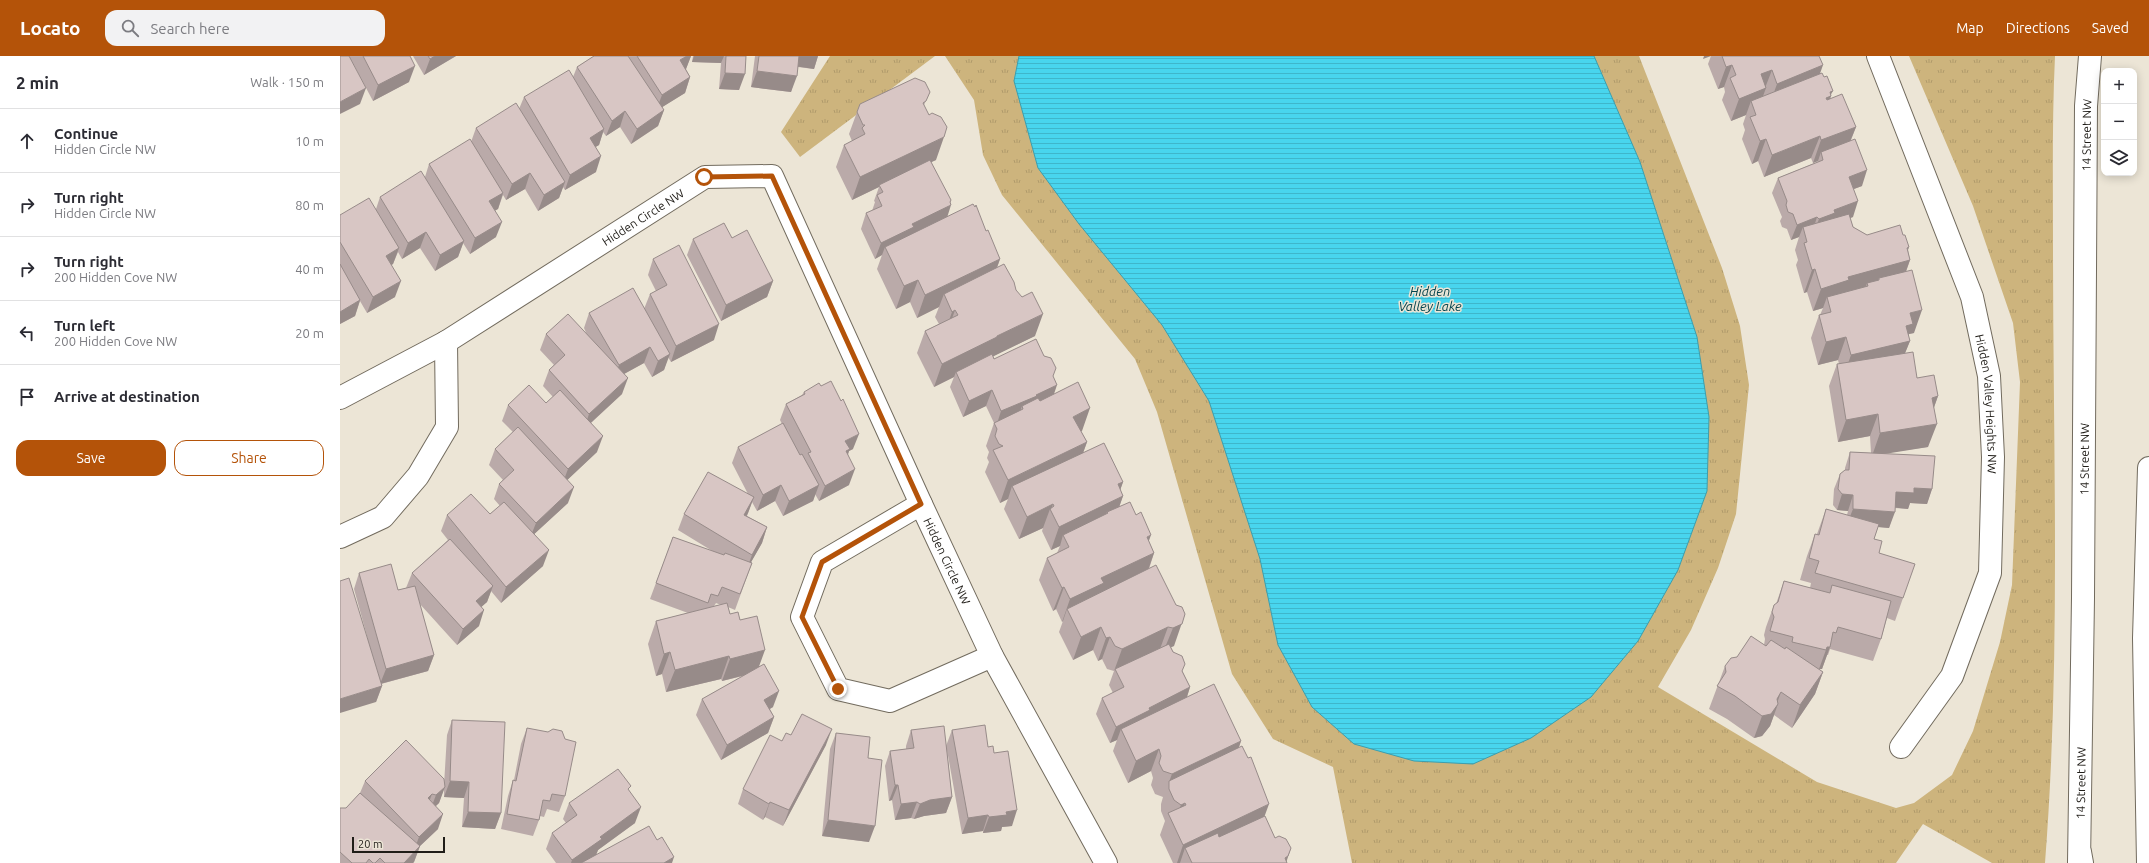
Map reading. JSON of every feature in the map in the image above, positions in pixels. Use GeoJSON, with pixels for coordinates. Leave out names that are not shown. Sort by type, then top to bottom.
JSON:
{"type":"FeatureCollection","features":[{"type":"Feature","properties":{"kind":"street","name":"Hidden Valley Heights NW"},"geometry":{"type":"LineString","coordinates":[[1878,56],[1972,297],[1989,376],[1993,458],[1990,573],[1952,676],[1901,747]]}},
{"type":"Feature","properties":{"kind":"street","name":"14 Street NW"},"geometry":{"type":"LineString","coordinates":[[2080,859],[2086,106],[2090,56]]}},
{"type":"Feature","properties":{"kind":"street","name":"Hidden Circle NW"},"geometry":{"type":"LineString","coordinates":[[340,398],[446,342],[704,177],[772,176],[921,504],[992,656],[1106,863]]}},
{"type":"Feature","properties":{"kind":"street"},"geometry":{"type":"LineString","coordinates":[[340,537],[383,517],[418,476],[447,427],[446,342]]}},
{"type":"Feature","properties":{"kind":"street"},"geometry":{"type":"LineString","coordinates":[[2148,863],[2144,638],[2149,468]]}},
{"type":"Feature","properties":{"kind":"street"},"geometry":{"type":"LineString","coordinates":[[921,504],[822,562],[802,617],[838,689],[890,701],[992,656]]}},
{"type":"Feature","properties":{"kind":"green space"},"geometry":{"type":"Polygon","coordinates":[[[830,56],[935,56],[800,157],[781,132],[830,56]]]}},
{"type":"Feature","properties":{"kind":"green space","name":"Hidden Valley Lake"},"geometry":{"type":"Polygon","coordinates":[[[945,56],[1639,56],[1722,268],[1740,326],[1749,385],[1736,514],[1718,568],[1691,630],[1658,687],[1817,782],[1896,808],[1914,803],[1952,775],[1973,731],[2000,642],[2012,585],[2020,382],[2013,323],[1973,206],[1909,56],[2055,56],[2053,103],[2053,324],[2055,632],[2050,786],[2045,863],[1992,863],[1923,824],[1896,863],[1352,863],[1333,767],[1273,739],[1232,674],[1157,412],[1135,359],[1002,195],[983,155],[974,100],[945,56]]]}},
{"type":"Feature","properties":{"kind":"water","name":"Hidden Valley Lake"},"geometry":{"type":"Polygon","coordinates":[[[1019,56],[1594,56],[1640,162],[1697,337],[1709,417],[1707,491],[1678,570],[1638,641],[1591,697],[1531,738],[1473,764],[1414,761],[1354,744],[1312,707],[1278,645],[1260,559],[1209,401],[1162,325],[1079,224],[1038,168],[1014,81],[1019,56]]]}},
{"type":"Feature","properties":{"kind":"building"},"geometry":{"type":"Polygon","coordinates":[[[340,56],[349,56],[366,88],[340,102],[340,56]]]}},
{"type":"Feature","properties":{"kind":"building"},"geometry":{"type":"Polygon","coordinates":[[[363,56],[410,56],[415,66],[378,85],[363,56]]]}},
{"type":"Feature","properties":{"kind":"building"},"geometry":{"type":"Polygon","coordinates":[[[428,56],[435,56],[430,59],[428,56]]]}},
{"type":"Feature","properties":{"kind":"building"},"geometry":{"type":"Polygon","coordinates":[[[594,56],[628,56],[664,110],[637,129],[625,111],[612,121],[577,67],[594,56]]]}},
{"type":"Feature","properties":{"kind":"building"},"geometry":{"type":"Polygon","coordinates":[[[637,56],[687,56],[680,60],[690,77],[662,95],[637,56]]]}},
{"type":"Feature","properties":{"kind":"building"},"geometry":{"type":"Polygon","coordinates":[[[726,56],[746,56],[745,74],[725,73],[726,56]]]}},
{"type":"Feature","properties":{"kind":"building"},"geometry":{"type":"Polygon","coordinates":[[[759,56],[799,56],[797,76],[757,71],[759,56]]]}},
{"type":"Feature","properties":{"kind":"building"},"geometry":{"type":"Polygon","coordinates":[[[1722,56],[1819,56],[1823,65],[1777,84],[1772,70],[1761,74],[1766,88],[1739,99],[1730,78],[1736,75],[1732,65],[1726,67],[1722,56]]]}},
{"type":"Feature","properties":{"kind":"building"},"geometry":{"type":"Polygon","coordinates":[[[569,70],[604,129],[590,138],[601,156],[570,175],[524,97],[569,70]]]}},
{"type":"Feature","properties":{"kind":"building"},"geometry":{"type":"Polygon","coordinates":[[[1822,73],[1824,77],[1827,76],[1833,91],[1830,92],[1831,96],[1826,98],[1827,100],[1842,94],[1856,127],[1821,140],[1820,136],[1772,155],[1766,139],[1760,141],[1750,117],[1756,115],[1751,101],[1822,73]]]}},
{"type":"Feature","properties":{"kind":"building"},"geometry":{"type":"Polygon","coordinates":[[[915,78],[925,82],[930,92],[926,101],[923,103],[929,115],[932,113],[941,117],[947,127],[944,137],[860,177],[844,145],[865,134],[862,128],[865,125],[863,125],[857,112],[860,104],[915,78]]]}},
{"type":"Feature","properties":{"kind":"building"},"geometry":{"type":"Polygon","coordinates":[[[516,103],[565,182],[544,195],[530,173],[512,184],[476,128],[516,103]]]}},
{"type":"Feature","properties":{"kind":"building"},"geometry":{"type":"Polygon","coordinates":[[[470,139],[503,193],[489,201],[502,222],[475,238],[429,164],[470,139]]]}},
{"type":"Feature","properties":{"kind":"building"},"geometry":{"type":"Polygon","coordinates":[[[1855,139],[1867,170],[1849,177],[1858,201],[1834,210],[1835,213],[1819,219],[1817,217],[1797,225],[1793,214],[1788,212],[1786,205],[1787,201],[1778,178],[1823,160],[1821,152],[1855,139]]]}},
{"type":"Feature","properties":{"kind":"building"},"geometry":{"type":"Polygon","coordinates":[[[930,160],[951,200],[951,205],[912,224],[914,227],[881,243],[866,213],[882,206],[877,195],[883,192],[879,185],[930,160]]]}},
{"type":"Feature","properties":{"kind":"building"},"geometry":{"type":"Polygon","coordinates":[[[421,171],[464,241],[440,255],[426,232],[408,243],[380,197],[421,171]]]}},
{"type":"Feature","properties":{"kind":"building"},"geometry":{"type":"Polygon","coordinates":[[[369,198],[399,248],[386,256],[401,281],[373,297],[340,242],[340,215],[369,198]]]}},
{"type":"Feature","properties":{"kind":"building"},"geometry":{"type":"Polygon","coordinates":[[[973,204],[975,207],[976,205],[986,231],[988,230],[1000,259],[925,295],[918,280],[904,286],[885,247],[973,204]]]}},
{"type":"Feature","properties":{"kind":"building"},"geometry":{"type":"Polygon","coordinates":[[[1849,214],[1853,227],[1867,235],[1900,225],[1909,247],[1907,248],[1910,260],[1848,277],[1849,280],[1821,289],[1815,269],[1812,270],[1804,243],[1807,242],[1803,227],[1849,214]]]}},
{"type":"Feature","properties":{"kind":"building"},"geometry":{"type":"Polygon","coordinates":[[[724,223],[732,238],[747,230],[773,281],[726,305],[693,239],[724,223]]]}},
{"type":"Feature","properties":{"kind":"building"},"geometry":{"type":"Polygon","coordinates":[[[679,245],[719,324],[676,346],[650,294],[667,285],[653,259],[679,245]]]}},
{"type":"Feature","properties":{"kind":"building"},"geometry":{"type":"Polygon","coordinates":[[[340,264],[360,300],[340,312],[340,264]]]}},
{"type":"Feature","properties":{"kind":"building"},"geometry":{"type":"Polygon","coordinates":[[[1004,264],[1014,282],[1016,290],[1022,297],[1032,292],[1043,314],[942,364],[925,331],[958,315],[955,310],[952,312],[944,294],[1004,264]]]}},
{"type":"Feature","properties":{"kind":"building"},"geometry":{"type":"Polygon","coordinates":[[[1912,270],[1922,310],[1910,313],[1913,324],[1906,326],[1910,341],[1851,355],[1846,337],[1826,342],[1819,315],[1831,312],[1827,297],[1868,286],[1867,283],[1879,280],[1879,278],[1912,270]]]}},
{"type":"Feature","properties":{"kind":"building"},"geometry":{"type":"Polygon","coordinates":[[[633,288],[670,354],[658,361],[650,347],[619,365],[589,313],[633,288]]]}},
{"type":"Feature","properties":{"kind":"building"},"geometry":{"type":"Polygon","coordinates":[[[568,314],[628,378],[589,414],[549,370],[565,355],[546,334],[568,314]]]}},
{"type":"Feature","properties":{"kind":"building"},"geometry":{"type":"Polygon","coordinates":[[[1036,339],[1044,356],[1051,358],[1056,368],[1053,376],[1057,385],[1036,395],[1037,396],[1001,411],[992,390],[969,401],[956,372],[992,354],[994,359],[1036,339]]]}},
{"type":"Feature","properties":{"kind":"building"},"geometry":{"type":"Polygon","coordinates":[[[1913,352],[1917,378],[1934,375],[1938,396],[1932,398],[1937,424],[1880,433],[1878,414],[1846,420],[1837,364],[1913,352]]]}},
{"type":"Feature","properties":{"kind":"building"},"geometry":{"type":"Polygon","coordinates":[[[831,381],[841,401],[843,399],[859,434],[845,441],[850,449],[846,451],[855,469],[825,486],[808,453],[811,452],[786,404],[805,394],[804,392],[819,383],[821,386],[831,381]]]}},
{"type":"Feature","properties":{"kind":"building"},"geometry":{"type":"Polygon","coordinates":[[[1078,382],[1090,408],[1073,417],[1087,442],[1008,480],[993,450],[1003,446],[999,444],[995,436],[997,429],[994,423],[1023,409],[1022,406],[1038,398],[1040,401],[1078,382]]]}},
{"type":"Feature","properties":{"kind":"building"},"geometry":{"type":"Polygon","coordinates":[[[529,385],[546,403],[560,390],[603,436],[568,469],[508,405],[529,385]]]}},
{"type":"Feature","properties":{"kind":"building"},"geometry":{"type":"Polygon","coordinates":[[[783,423],[800,455],[802,454],[819,485],[789,501],[781,485],[763,495],[738,447],[783,423]]]}},
{"type":"Feature","properties":{"kind":"building"},"geometry":{"type":"Polygon","coordinates":[[[518,427],[574,487],[536,523],[499,484],[514,470],[495,449],[518,427]]]}},
{"type":"Feature","properties":{"kind":"building"},"geometry":{"type":"Polygon","coordinates":[[[1104,443],[1123,482],[1118,484],[1123,496],[1059,527],[1050,509],[1054,506],[1053,504],[1027,517],[1012,486],[1104,443]]]}},
{"type":"Feature","properties":{"kind":"building"},"geometry":{"type":"Polygon","coordinates":[[[1850,452],[1935,456],[1932,489],[1914,488],[1914,493],[1896,492],[1895,512],[1853,509],[1853,495],[1842,494],[1838,489],[1840,474],[1845,470],[1849,470],[1850,452]]]}},
{"type":"Feature","properties":{"kind":"building"},"geometry":{"type":"Polygon","coordinates":[[[708,472],[754,497],[744,515],[767,527],[752,555],[684,514],[708,472]]]}},
{"type":"Feature","properties":{"kind":"building"},"geometry":{"type":"Polygon","coordinates":[[[471,494],[490,514],[504,502],[549,550],[506,587],[447,515],[471,494]]]}},
{"type":"Feature","properties":{"kind":"building"},"geometry":{"type":"Polygon","coordinates":[[[1130,502],[1136,515],[1141,512],[1151,535],[1147,537],[1154,553],[1101,578],[1104,583],[1070,599],[1064,587],[1062,588],[1047,558],[1069,547],[1063,535],[1130,502]]]}},
{"type":"Feature","properties":{"kind":"building"},"geometry":{"type":"Polygon","coordinates":[[[1826,509],[1879,524],[1874,539],[1882,541],[1879,553],[1915,564],[1903,598],[1815,573],[1819,561],[1809,558],[1815,534],[1819,535],[1826,509]]]}},
{"type":"Feature","properties":{"kind":"building"},"geometry":{"type":"Polygon","coordinates":[[[673,537],[752,563],[740,594],[722,587],[718,596],[711,594],[708,603],[656,583],[673,537]]]}},
{"type":"Feature","properties":{"kind":"building"},"geometry":{"type":"Polygon","coordinates":[[[450,539],[493,586],[476,601],[484,610],[463,629],[412,573],[450,539]]]}},
{"type":"Feature","properties":{"kind":"building"},"geometry":{"type":"Polygon","coordinates":[[[391,564],[398,590],[415,586],[434,655],[386,669],[359,573],[391,564]]]}},
{"type":"Feature","properties":{"kind":"building"},"geometry":{"type":"Polygon","coordinates":[[[1156,565],[1176,605],[1182,607],[1185,614],[1182,624],[1173,628],[1168,627],[1122,649],[1115,646],[1110,637],[1106,638],[1101,627],[1081,637],[1067,609],[1156,565]]]}},
{"type":"Feature","properties":{"kind":"building"},"geometry":{"type":"Polygon","coordinates":[[[349,578],[382,686],[340,699],[340,581],[349,578]]]}},
{"type":"Feature","properties":{"kind":"building"},"geometry":{"type":"Polygon","coordinates":[[[1784,581],[1830,593],[1832,585],[1891,601],[1881,639],[1838,627],[1836,633],[1833,632],[1830,647],[1827,647],[1826,650],[1792,642],[1793,637],[1770,631],[1774,617],[1772,612],[1774,605],[1778,602],[1784,581]]]}},
{"type":"Feature","properties":{"kind":"building"},"geometry":{"type":"Polygon","coordinates":[[[727,603],[730,614],[738,612],[740,620],[757,616],[765,650],[730,659],[729,656],[675,670],[670,652],[664,654],[656,621],[727,603]]]}},
{"type":"Feature","properties":{"kind":"building"},"geometry":{"type":"Polygon","coordinates":[[[1751,636],[1766,646],[1771,640],[1785,649],[1786,647],[1823,672],[1800,705],[1781,692],[1777,699],[1778,704],[1771,714],[1762,716],[1735,696],[1717,686],[1726,672],[1725,666],[1731,658],[1737,657],[1751,636]]]}},
{"type":"Feature","properties":{"kind":"building"},"geometry":{"type":"Polygon","coordinates":[[[1169,644],[1173,652],[1182,656],[1185,664],[1182,671],[1190,687],[1149,708],[1150,710],[1116,727],[1102,698],[1124,687],[1115,669],[1169,644]]]}},
{"type":"Feature","properties":{"kind":"building"},"geometry":{"type":"Polygon","coordinates":[[[764,664],[779,691],[764,700],[774,717],[727,745],[702,699],[764,664]]]}},
{"type":"Feature","properties":{"kind":"building"},"geometry":{"type":"Polygon","coordinates":[[[1214,684],[1241,741],[1172,774],[1163,771],[1159,763],[1161,756],[1159,749],[1136,761],[1121,729],[1214,684]]]}},
{"type":"Feature","properties":{"kind":"building"},"geometry":{"type":"Polygon","coordinates":[[[802,714],[832,729],[789,810],[770,802],[769,804],[743,789],[770,735],[782,741],[786,733],[791,735],[802,714]]]}},
{"type":"Feature","properties":{"kind":"building"},"geometry":{"type":"Polygon","coordinates":[[[452,720],[505,722],[501,813],[468,812],[469,782],[450,781],[452,720]]]}},
{"type":"Feature","properties":{"kind":"building"},"geometry":{"type":"Polygon","coordinates":[[[985,725],[988,747],[993,746],[994,753],[1008,751],[1017,810],[1006,812],[1007,815],[989,817],[988,815],[968,818],[952,730],[985,725]]]}},
{"type":"Feature","properties":{"kind":"building"},"geometry":{"type":"Polygon","coordinates":[[[944,726],[952,797],[930,800],[920,804],[917,802],[901,804],[898,785],[895,785],[890,751],[914,748],[911,730],[944,726]]]}},
{"type":"Feature","properties":{"kind":"building"},"geometry":{"type":"Polygon","coordinates":[[[527,728],[548,732],[553,729],[562,731],[565,739],[576,742],[565,796],[552,794],[550,801],[543,800],[539,820],[507,814],[513,780],[516,781],[527,728]]]}},
{"type":"Feature","properties":{"kind":"building"},"geometry":{"type":"Polygon","coordinates":[[[836,733],[870,737],[868,758],[882,760],[875,826],[828,820],[836,733]]]}},
{"type":"Feature","properties":{"kind":"building"},"geometry":{"type":"Polygon","coordinates":[[[406,740],[444,779],[445,787],[436,795],[432,794],[428,798],[443,814],[419,837],[365,781],[406,740]]]}},
{"type":"Feature","properties":{"kind":"building"},"geometry":{"type":"Polygon","coordinates":[[[1242,746],[1248,758],[1251,757],[1269,804],[1183,845],[1168,813],[1186,805],[1185,803],[1181,805],[1174,800],[1169,789],[1169,781],[1242,746]]]}},
{"type":"Feature","properties":{"kind":"building"},"geometry":{"type":"Polygon","coordinates":[[[618,769],[631,786],[628,789],[641,807],[600,837],[602,839],[572,860],[552,833],[577,815],[569,803],[618,769]]]}},
{"type":"Feature","properties":{"kind":"building"},"geometry":{"type":"Polygon","coordinates":[[[360,793],[420,846],[404,863],[385,863],[380,858],[375,863],[369,859],[366,863],[352,863],[340,852],[340,808],[346,808],[360,793]]]}},
{"type":"Feature","properties":{"kind":"building"},"geometry":{"type":"Polygon","coordinates":[[[1265,816],[1275,838],[1279,836],[1286,839],[1291,848],[1288,856],[1285,858],[1287,863],[1192,863],[1185,848],[1218,833],[1219,837],[1265,816]]]}},
{"type":"Feature","properties":{"kind":"building"},"geometry":{"type":"Polygon","coordinates":[[[649,826],[657,840],[662,837],[674,857],[664,863],[581,863],[649,826]]]}},
{"type":"Feature","properties":{"kind":"route"},"geometry":{"type":"LineString","coordinates":[[704,177],[772,176],[921,504],[822,562],[802,617],[838,689]]}}]}
